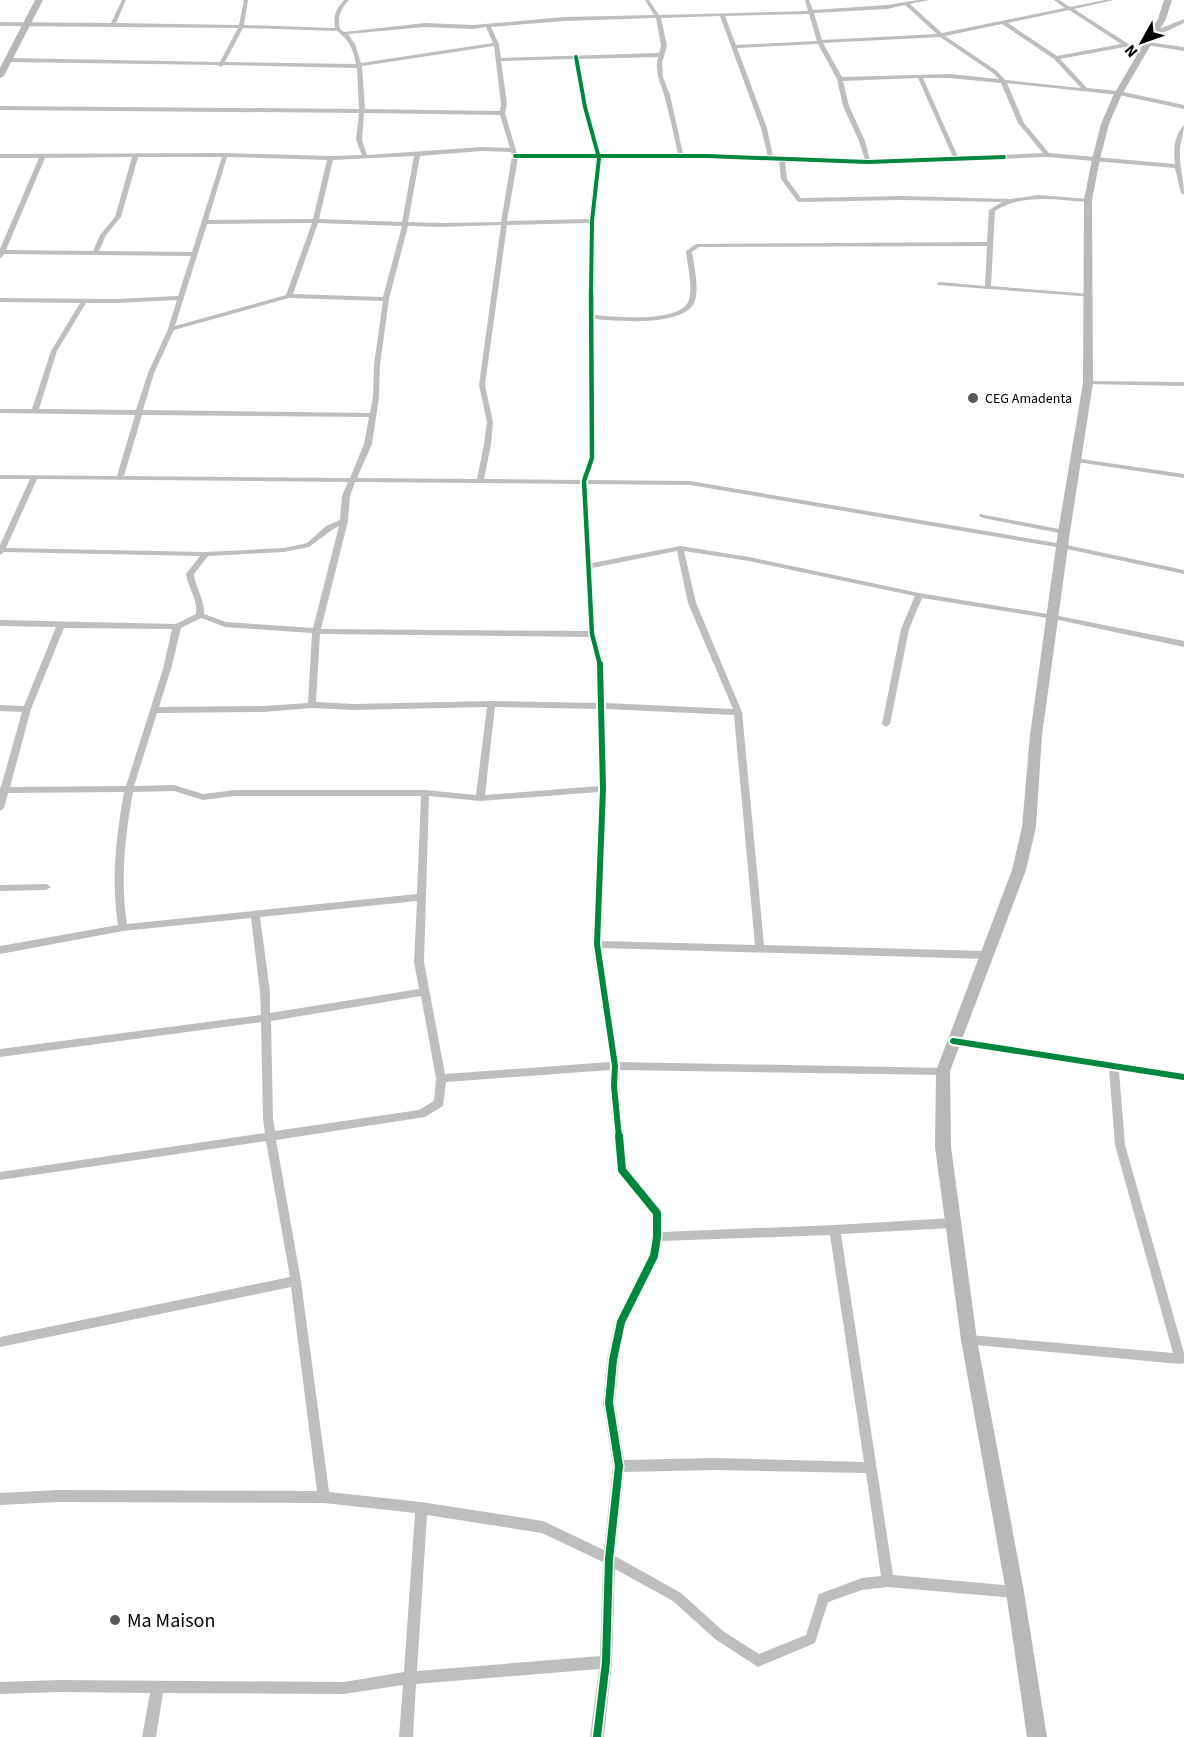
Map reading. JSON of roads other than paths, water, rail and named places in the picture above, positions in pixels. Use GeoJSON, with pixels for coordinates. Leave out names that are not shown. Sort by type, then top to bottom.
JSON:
{"type":"FeatureCollection","features":[{"type":"Feature","properties":{"kind":"street"},"geometry":{"type":"LineString","coordinates":[[0,76],[39,0]]}},
{"type":"Feature","properties":{"kind":"street"},"geometry":{"type":"LineString","coordinates":[[113,25],[124,0]]}},
{"type":"Feature","properties":{"kind":"street"},"geometry":{"type":"LineString","coordinates":[[221,65],[237,39],[246,12],[246,0]]}},
{"type":"Feature","properties":{"kind":"street"},"geometry":{"type":"LineString","coordinates":[[338,30],[337,11],[347,0]]}},
{"type":"Feature","properties":{"kind":"street"},"geometry":{"type":"LineString","coordinates":[[647,0],[659,18],[664,46],[659,63],[660,77],[667,94],[681,156]]}},
{"type":"Feature","properties":{"kind":"street"},"geometry":{"type":"LineString","coordinates":[[807,0],[820,42],[840,79],[846,106],[862,141],[868,162]]}},
{"type":"Feature","properties":{"kind":"street"},"geometry":{"type":"LineString","coordinates":[[0,24],[338,30],[345,33],[425,25],[488,25],[564,19],[812,12],[907,4],[927,0]]}},
{"type":"Feature","properties":{"kind":"street"},"geometry":{"type":"LineString","coordinates":[[1056,0],[1125,45]]}},
{"type":"Feature","properties":{"kind":"street"},"geometry":{"type":"LineString","coordinates":[[733,47],[941,35],[1112,0]]}},
{"type":"Feature","properties":{"kind":"street"},"geometry":{"type":"LineString","coordinates":[[1037,1737],[1015,1592],[969,1340],[952,1223],[943,1147],[943,1071],[1019,870],[1029,827],[1036,735],[1063,539],[1088,383],[1090,296],[1088,200],[1096,159],[1105,124],[1119,93],[1166,12],[1168,0]]}},
{"type":"Feature","properties":{"kind":"street"},"geometry":{"type":"LineString","coordinates":[[907,4],[941,35],[986,65],[1003,81],[1021,123],[1047,155]]}},
{"type":"Feature","properties":{"kind":"street"},"geometry":{"type":"LineString","coordinates":[[723,15],[764,128],[771,159]]}},
{"type":"Feature","properties":{"kind":"street"},"geometry":{"type":"LineString","coordinates":[[1148,44],[1159,32],[1184,21]]}},
{"type":"Feature","properties":{"kind":"street"},"geometry":{"type":"LineString","coordinates":[[1004,22],[1056,58],[1085,89]]}},
{"type":"Feature","properties":{"kind":"street"},"geometry":{"type":"LineString","coordinates":[[480,480],[490,422],[488,408],[483,399],[482,385],[500,259],[502,223],[514,153],[507,123],[502,113],[504,104],[496,44],[488,25]]}},
{"type":"Feature","properties":{"kind":"street"},"geometry":{"type":"LineString","coordinates":[[345,33],[356,48],[359,65],[362,111],[358,134],[359,144],[366,157]]}},
{"type":"Feature","properties":{"kind":"street"},"geometry":{"type":"LineString","coordinates":[[9,60],[221,65],[359,65],[496,44]]}},
{"type":"Feature","properties":{"kind":"street"},"geometry":{"type":"LineString","coordinates":[[1056,58],[1125,45],[1148,44],[1184,49]]}},
{"type":"Feature","properties":{"kind":"street"},"geometry":{"type":"LineString","coordinates":[[498,60],[661,56]]}},
{"type":"Feature","properties":{"kind":"street"},"geometry":{"type":"LineString","coordinates":[[576,57],[585,107],[599,158],[592,221],[592,458],[584,481],[592,634],[600,663],[602,706],[603,789],[597,892],[597,944],[615,1066],[614,1086],[622,1170],[657,1213],[654,1256],[621,1322],[613,1360],[609,1403],[618,1466],[609,1558],[606,1662],[597,1737]]}},
{"type":"Feature","properties":{"kind":"street"},"geometry":{"type":"LineString","coordinates":[[840,79],[949,76],[1119,93],[1184,107]]}},
{"type":"Feature","properties":{"kind":"street"},"geometry":{"type":"LineString","coordinates":[[920,77],[956,158]]}},
{"type":"Feature","properties":{"kind":"street"},"geometry":{"type":"LineString","coordinates":[[0,108],[502,113]]}},
{"type":"Feature","properties":{"kind":"street"},"geometry":{"type":"LineString","coordinates":[[1184,127],[1178,140],[1176,166],[1184,193]]}},
{"type":"Feature","properties":{"kind":"street"},"geometry":{"type":"LineString","coordinates":[[0,156],[225,155],[330,158],[482,149],[599,158],[681,156],[868,162],[1047,155],[1176,166]]}},
{"type":"Feature","properties":{"kind":"street"},"geometry":{"type":"LineString","coordinates":[[312,705],[316,631],[344,521],[346,496],[365,455],[373,415],[386,298],[405,224],[417,154]]}},
{"type":"Feature","properties":{"kind":"street"},"geometry":{"type":"LineString","coordinates":[[120,477],[138,412],[151,373],[171,329],[225,155]]}},
{"type":"Feature","properties":{"kind":"street"},"geometry":{"type":"LineString","coordinates":[[43,156],[1,254],[193,254]]}},
{"type":"Feature","properties":{"kind":"street"},"geometry":{"type":"LineString","coordinates":[[95,254],[103,235],[118,217],[135,156]]}},
{"type":"Feature","properties":{"kind":"street"},"geometry":{"type":"LineString","coordinates":[[289,296],[316,222],[330,158]]}},
{"type":"Feature","properties":{"kind":"street"},"geometry":{"type":"LineString","coordinates":[[782,159],[784,179],[799,200],[1088,200]]}},
{"type":"Feature","properties":{"kind":"street"},"geometry":{"type":"LineString","coordinates":[[988,286],[992,210],[1008,200]]}},
{"type":"Feature","properties":{"kind":"street"},"geometry":{"type":"LineString","coordinates":[[206,222],[440,225],[592,221]]}},
{"type":"Feature","properties":{"kind":"street"},"geometry":{"type":"LineString","coordinates":[[591,317],[639,318],[668,316],[683,311],[690,305],[692,296],[688,251],[698,245],[990,244]]}},
{"type":"Feature","properties":{"kind":"street"},"geometry":{"type":"LineString","coordinates":[[940,284],[988,286],[1090,296]]}},
{"type":"Feature","properties":{"kind":"street"},"geometry":{"type":"LineString","coordinates":[[171,329],[289,296],[386,298]]}},
{"type":"Feature","properties":{"kind":"street"},"geometry":{"type":"LineString","coordinates":[[0,300],[84,301],[179,298]]}},
{"type":"Feature","properties":{"kind":"street"},"geometry":{"type":"LineString","coordinates":[[36,411],[54,351],[84,301]]}},
{"type":"Feature","properties":{"kind":"street"},"geometry":{"type":"LineString","coordinates":[[1088,383],[1184,384]]}},
{"type":"Feature","properties":{"kind":"street"},"geometry":{"type":"LineString","coordinates":[[0,411],[373,415]]}},
{"type":"Feature","properties":{"kind":"street"},"geometry":{"type":"LineString","coordinates":[[1077,460],[1184,476]]}},
{"type":"Feature","properties":{"kind":"street"},"geometry":{"type":"LineString","coordinates":[[0,477],[354,478],[690,483],[1063,539]]}},
{"type":"Feature","properties":{"kind":"street"},"geometry":{"type":"LineString","coordinates":[[35,477],[0,551],[206,554],[299,548],[309,545],[328,528],[344,521]]}},
{"type":"Feature","properties":{"kind":"street"},"geometry":{"type":"LineString","coordinates":[[983,516],[1184,572]]}},
{"type":"Feature","properties":{"kind":"street"},"geometry":{"type":"LineString","coordinates":[[590,566],[680,548],[749,559],[919,595],[1054,617],[1184,644]]}},
{"type":"Feature","properties":{"kind":"street"},"geometry":{"type":"LineString","coordinates":[[680,548],[692,603],[738,712],[760,949]]}},
{"type":"Feature","properties":{"kind":"street"},"geometry":{"type":"LineString","coordinates":[[200,615],[202,603],[193,587],[190,574],[206,554]]}},
{"type":"Feature","properties":{"kind":"street"},"geometry":{"type":"LineString","coordinates":[[886,724],[905,629],[919,595]]}},
{"type":"Feature","properties":{"kind":"street"},"geometry":{"type":"LineString","coordinates":[[0,623],[177,627],[200,615],[225,624],[316,631],[592,634]]}},
{"type":"Feature","properties":{"kind":"street"},"geometry":{"type":"LineString","coordinates":[[0,808],[3,790],[27,709],[60,625]]}},
{"type":"Feature","properties":{"kind":"street"},"geometry":{"type":"LineString","coordinates":[[123,928],[118,898],[118,875],[129,789],[177,627]]}},
{"type":"Feature","properties":{"kind":"street"},"geometry":{"type":"LineString","coordinates":[[154,710],[264,709],[312,705],[353,707],[491,704],[738,712]]}},
{"type":"Feature","properties":{"kind":"street"},"geometry":{"type":"LineString","coordinates":[[480,798],[491,704]]}},
{"type":"Feature","properties":{"kind":"street"},"geometry":{"type":"LineString","coordinates":[[0,708],[27,709]]}},
{"type":"Feature","properties":{"kind":"street"},"geometry":{"type":"LineString","coordinates":[[3,790],[174,788],[203,797],[235,793],[424,793],[480,798],[603,789]]}},
{"type":"Feature","properties":{"kind":"street"},"geometry":{"type":"LineString","coordinates":[[0,1176],[421,1114],[440,1103],[441,1077],[419,962],[424,793]]}},
{"type":"Feature","properties":{"kind":"street"},"geometry":{"type":"LineString","coordinates":[[0,888],[46,887]]}},
{"type":"Feature","properties":{"kind":"street"},"geometry":{"type":"LineString","coordinates":[[0,950],[123,928],[421,897]]}},
{"type":"Feature","properties":{"kind":"street"},"geometry":{"type":"LineString","coordinates":[[255,915],[265,992],[266,1097],[296,1281],[324,1497]]}},
{"type":"Feature","properties":{"kind":"street"},"geometry":{"type":"LineString","coordinates":[[597,944],[986,955]]}},
{"type":"Feature","properties":{"kind":"street"},"geometry":{"type":"LineString","coordinates":[[0,1053],[266,1018],[423,992]]}},
{"type":"Feature","properties":{"kind":"street"},"geometry":{"type":"LineString","coordinates":[[953,1041],[1184,1077]]}},
{"type":"Feature","properties":{"kind":"street"},"geometry":{"type":"LineString","coordinates":[[441,1077],[615,1066],[943,1071]]}},
{"type":"Feature","properties":{"kind":"street"},"geometry":{"type":"LineString","coordinates":[[969,1340],[1180,1359],[1120,1145],[1114,1066]]}},
{"type":"Feature","properties":{"kind":"street"},"geometry":{"type":"LineString","coordinates":[[657,1237],[952,1223]]}},
{"type":"Feature","properties":{"kind":"street"},"geometry":{"type":"LineString","coordinates":[[836,1230],[888,1581]]}},
{"type":"Feature","properties":{"kind":"street"},"geometry":{"type":"LineString","coordinates":[[0,1342],[296,1281]]}},
{"type":"Feature","properties":{"kind":"street"},"geometry":{"type":"LineString","coordinates":[[618,1466],[714,1464],[872,1468]]}},
{"type":"Feature","properties":{"kind":"street"},"geometry":{"type":"LineString","coordinates":[[0,1499],[58,1496],[324,1497],[421,1508],[543,1527],[609,1558],[677,1597],[719,1635],[758,1661],[811,1639],[823,1598],[862,1584],[888,1581],[1015,1592]]}},
{"type":"Feature","properties":{"kind":"street"},"geometry":{"type":"LineString","coordinates":[[406,1737],[421,1508]]}},
{"type":"Feature","properties":{"kind":"street"},"geometry":{"type":"LineString","coordinates":[[0,1688],[60,1686],[344,1688],[409,1678],[606,1662]]}},
{"type":"Feature","properties":{"kind":"street"},"geometry":{"type":"LineString","coordinates":[[149,1737],[156,1688]]}},
{"type":"Feature","properties":{"kind":"place","name":"CEG Amadenta"},"geometry":{"type":"Point","coordinates":[973,398]}},
{"type":"Feature","properties":{"kind":"place","name":"Ma Maison"},"geometry":{"type":"Point","coordinates":[115,1620]}}]}
